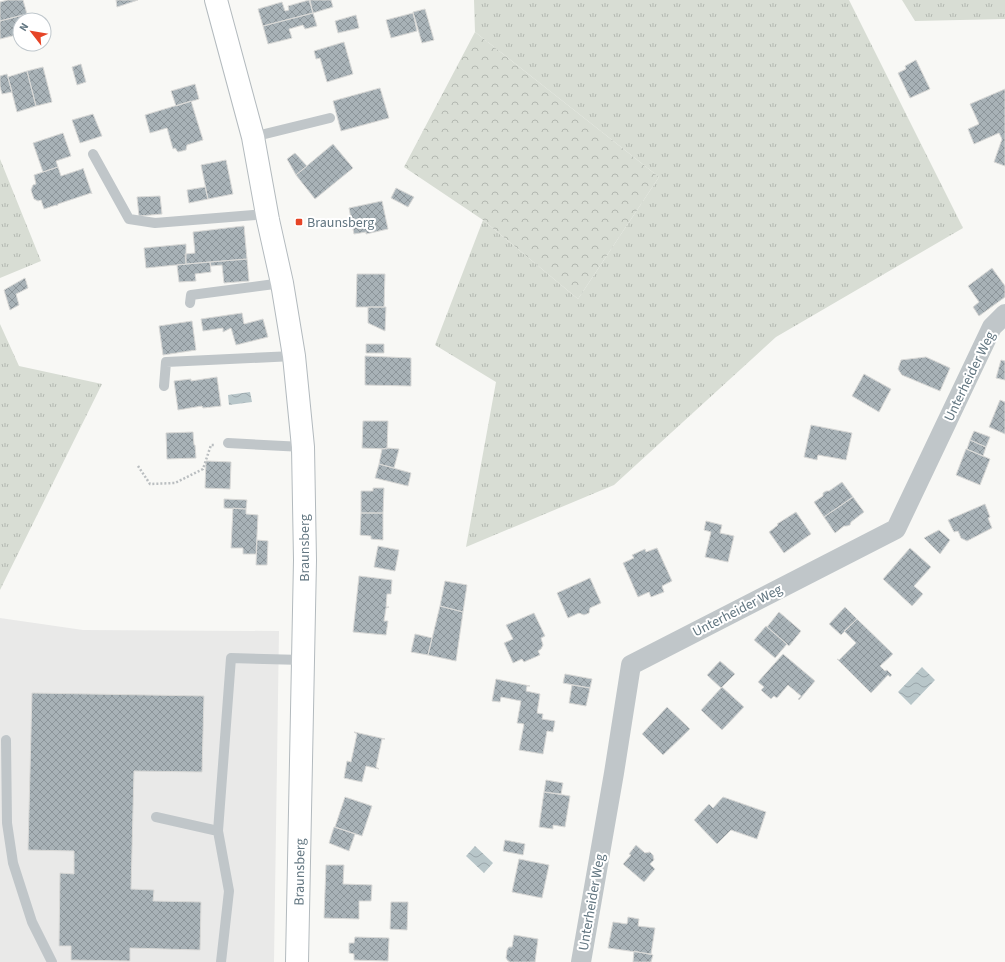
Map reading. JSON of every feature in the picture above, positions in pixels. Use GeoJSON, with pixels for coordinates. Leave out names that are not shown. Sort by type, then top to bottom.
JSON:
{"type":"FeatureCollection","features":[{"type":"Feature","properties":{"kind":"main road","name":"Braunsberg"},"geometry":{"type":"LineString","coordinates":[[216,0],[253,137],[282,284],[294,356],[303,447],[305,560],[297,962]]}},
{"type":"Feature","properties":{"kind":"street","name":"Unterheider Weg"},"geometry":{"type":"LineString","coordinates":[[581,962],[631,665],[896,529],[992,327],[1005,314]]}},
{"type":"Feature","properties":{"kind":"lane"},"geometry":{"type":"LineString","coordinates":[[253,137],[330,118]]}},
{"type":"Feature","properties":{"kind":"lane"},"geometry":{"type":"LineString","coordinates":[[93,154],[129,219],[155,223],[267,214]]}},
{"type":"Feature","properties":{"kind":"lane"},"geometry":{"type":"LineString","coordinates":[[190,303],[191,295],[282,284]]}},
{"type":"Feature","properties":{"kind":"lane"},"geometry":{"type":"LineString","coordinates":[[164,386],[166,362],[294,356]]}},
{"type":"Feature","properties":{"kind":"lane"},"geometry":{"type":"LineString","coordinates":[[228,443],[303,447]]}},
{"type":"Feature","properties":{"kind":"lane"},"geometry":{"type":"LineString","coordinates":[[221,962],[229,890],[218,831],[231,658],[303,660]]}},
{"type":"Feature","properties":{"kind":"lane"},"geometry":{"type":"LineString","coordinates":[[6,740],[6,823],[13,863],[32,922],[52,962]]}},
{"type":"Feature","properties":{"kind":"lane"},"geometry":{"type":"LineString","coordinates":[[156,817],[218,831]]}},
{"type":"Feature","properties":{"kind":"path"},"geometry":{"type":"LineString","coordinates":[[138,466],[150,484],[174,483],[203,468],[211,445],[228,443]]}},
{"type":"Feature","properties":{"kind":"shaded area"},"geometry":{"type":"Polygon","coordinates":[[[0,618],[83,630],[279,631],[274,962],[0,962],[0,618]]]}},
{"type":"Feature","properties":{"kind":"green space"},"geometry":{"type":"Polygon","coordinates":[[[474,0],[849,0],[963,228],[776,337],[614,485],[466,547],[496,382],[435,345],[483,220],[578,299],[659,177],[475,32],[474,0]]]}},
{"type":"Feature","properties":{"kind":"green space"},"geometry":{"type":"Polygon","coordinates":[[[902,0],[1005,0],[1005,19],[915,21],[902,0]]]}},
{"type":"Feature","properties":{"kind":"green space"},"geometry":{"type":"Polygon","coordinates":[[[475,32],[659,177],[578,299],[483,220],[404,167],[475,32]]]}},
{"type":"Feature","properties":{"kind":"green space"},"geometry":{"type":"Polygon","coordinates":[[[0,159],[41,261],[0,278],[0,159]]]}},
{"type":"Feature","properties":{"kind":"green space"},"geometry":{"type":"Polygon","coordinates":[[[0,324],[19,366],[102,384],[0,590],[0,324]]]}},
{"type":"Feature","properties":{"kind":"water"},"geometry":{"type":"Polygon","coordinates":[[[250,392],[252,402],[229,405],[228,395],[250,392]]]}},
{"type":"Feature","properties":{"kind":"water"},"geometry":{"type":"Polygon","coordinates":[[[922,667],[935,680],[911,705],[898,692],[922,667]]]}},
{"type":"Feature","properties":{"kind":"water"},"geometry":{"type":"Polygon","coordinates":[[[475,846],[493,863],[484,873],[466,856],[475,846]]]}},
{"type":"Feature","properties":{"kind":"building"},"geometry":{"type":"Polygon","coordinates":[[[8,0],[23,0],[26,12],[12,12],[12,18],[0,21],[0,2],[8,0]]]}},
{"type":"Feature","properties":{"kind":"building"},"geometry":{"type":"Polygon","coordinates":[[[116,0],[138,0],[117,7],[116,0]]]}},
{"type":"Feature","properties":{"kind":"building"},"geometry":{"type":"Polygon","coordinates":[[[309,0],[313,13],[263,26],[258,9],[282,2],[285,11],[289,10],[288,6],[309,0]]]}},
{"type":"Feature","properties":{"kind":"building"},"geometry":{"type":"Polygon","coordinates":[[[310,0],[331,0],[333,7],[313,13],[310,0]]]}},
{"type":"Feature","properties":{"kind":"building"},"geometry":{"type":"Polygon","coordinates":[[[425,9],[434,40],[422,43],[413,12],[425,9]]]}},
{"type":"Feature","properties":{"kind":"building"},"geometry":{"type":"Polygon","coordinates":[[[313,13],[317,26],[305,29],[303,25],[289,29],[292,38],[268,44],[263,26],[313,13]]]}},
{"type":"Feature","properties":{"kind":"building"},"geometry":{"type":"Polygon","coordinates":[[[413,13],[417,31],[391,38],[386,20],[413,13]]]}},
{"type":"Feature","properties":{"kind":"building"},"geometry":{"type":"Polygon","coordinates":[[[356,15],[359,28],[338,33],[335,21],[356,15]]]}},
{"type":"Feature","properties":{"kind":"building"},"geometry":{"type":"Polygon","coordinates":[[[12,18],[12,36],[0,39],[0,21],[12,18]]]}},
{"type":"Feature","properties":{"kind":"building"},"geometry":{"type":"Polygon","coordinates":[[[344,42],[353,74],[327,82],[320,58],[316,59],[314,51],[344,42]]]}},
{"type":"Feature","properties":{"kind":"building"},"geometry":{"type":"Polygon","coordinates":[[[916,60],[930,89],[910,98],[898,73],[906,69],[905,66],[916,60]]]}},
{"type":"Feature","properties":{"kind":"building"},"geometry":{"type":"Polygon","coordinates":[[[81,64],[86,82],[77,85],[72,67],[81,64]]]}},
{"type":"Feature","properties":{"kind":"building"},"geometry":{"type":"Polygon","coordinates":[[[43,67],[52,102],[36,106],[27,71],[43,67]]]}},
{"type":"Feature","properties":{"kind":"building"},"geometry":{"type":"Polygon","coordinates":[[[27,71],[36,106],[17,112],[8,77],[27,71]]]}},
{"type":"Feature","properties":{"kind":"building"},"geometry":{"type":"Polygon","coordinates":[[[7,74],[12,92],[2,94],[0,76],[7,74]]]}},
{"type":"Feature","properties":{"kind":"building"},"geometry":{"type":"Polygon","coordinates":[[[195,84],[199,99],[176,106],[171,91],[195,84]]]}},
{"type":"Feature","properties":{"kind":"building"},"geometry":{"type":"Polygon","coordinates":[[[380,88],[389,118],[341,131],[333,101],[380,88]]]}},
{"type":"Feature","properties":{"kind":"building"},"geometry":{"type":"Polygon","coordinates":[[[1005,89],[1005,166],[994,162],[1002,139],[999,133],[974,144],[968,129],[979,124],[970,104],[1005,89]]]}},
{"type":"Feature","properties":{"kind":"building"},"geometry":{"type":"Polygon","coordinates":[[[191,101],[203,140],[187,145],[186,150],[178,152],[175,148],[173,149],[167,128],[150,133],[145,115],[191,101]]]}},
{"type":"Feature","properties":{"kind":"building"},"geometry":{"type":"Polygon","coordinates":[[[93,114],[102,136],[80,143],[72,120],[93,114]]]}},
{"type":"Feature","properties":{"kind":"building"},"geometry":{"type":"Polygon","coordinates":[[[63,133],[71,156],[56,161],[58,167],[43,172],[33,143],[63,133]]]}},
{"type":"Feature","properties":{"kind":"building"},"geometry":{"type":"Polygon","coordinates":[[[333,144],[353,168],[315,199],[296,175],[333,144]]]}},
{"type":"Feature","properties":{"kind":"building"},"geometry":{"type":"Polygon","coordinates":[[[295,153],[307,166],[296,175],[287,159],[295,153]]]}},
{"type":"Feature","properties":{"kind":"building"},"geometry":{"type":"Polygon","coordinates":[[[226,160],[233,194],[208,199],[201,165],[226,160]]]}},
{"type":"Feature","properties":{"kind":"building"},"geometry":{"type":"Polygon","coordinates":[[[58,167],[61,176],[83,168],[92,194],[91,193],[58,204],[57,206],[44,209],[41,200],[38,201],[34,199],[31,190],[33,185],[36,184],[34,175],[58,167]]]}},
{"type":"Feature","properties":{"kind":"building"},"geometry":{"type":"Polygon","coordinates":[[[205,187],[208,199],[189,203],[187,190],[205,187]]]}},
{"type":"Feature","properties":{"kind":"building"},"geometry":{"type":"Polygon","coordinates":[[[396,188],[414,197],[408,207],[391,198],[396,188]]]}},
{"type":"Feature","properties":{"kind":"building"},"geometry":{"type":"Polygon","coordinates":[[[160,196],[162,214],[139,216],[137,197],[160,196]]]}},
{"type":"Feature","properties":{"kind":"building"},"geometry":{"type":"Polygon","coordinates":[[[382,201],[388,229],[366,234],[366,232],[354,234],[349,208],[382,201]]]}},
{"type":"Feature","properties":{"kind":"building"},"geometry":{"type":"Polygon","coordinates":[[[244,226],[247,259],[186,264],[185,254],[195,253],[193,232],[244,226]]]}},
{"type":"Feature","properties":{"kind":"building"},"geometry":{"type":"Polygon","coordinates":[[[186,244],[186,264],[146,268],[144,248],[186,244]]]}},
{"type":"Feature","properties":{"kind":"building"},"geometry":{"type":"Polygon","coordinates":[[[247,259],[249,281],[224,283],[222,265],[211,266],[210,262],[247,259]]]}},
{"type":"Feature","properties":{"kind":"building"},"geometry":{"type":"Polygon","coordinates":[[[210,262],[211,272],[195,274],[196,281],[179,282],[177,265],[210,262]]]}},
{"type":"Feature","properties":{"kind":"building"},"geometry":{"type":"Polygon","coordinates":[[[992,268],[1005,286],[1005,297],[979,316],[973,307],[979,302],[968,286],[992,268]]]}},
{"type":"Feature","properties":{"kind":"building"},"geometry":{"type":"Polygon","coordinates":[[[357,274],[385,274],[384,307],[356,307],[357,274]]]}},
{"type":"Feature","properties":{"kind":"building"},"geometry":{"type":"Polygon","coordinates":[[[25,278],[28,288],[16,294],[19,305],[10,310],[4,290],[25,278]]]}},
{"type":"Feature","properties":{"kind":"building"},"geometry":{"type":"Polygon","coordinates":[[[368,307],[386,307],[385,331],[368,323],[368,307]]]}},
{"type":"Feature","properties":{"kind":"building"},"geometry":{"type":"Polygon","coordinates":[[[242,313],[244,324],[263,319],[268,337],[236,345],[231,328],[223,332],[223,328],[203,331],[201,319],[242,313]]]}},
{"type":"Feature","properties":{"kind":"building"},"geometry":{"type":"Polygon","coordinates":[[[192,321],[196,350],[163,355],[159,326],[192,321]]]}},
{"type":"Feature","properties":{"kind":"building"},"geometry":{"type":"Polygon","coordinates":[[[366,344],[384,344],[384,353],[366,353],[366,344]]]}},
{"type":"Feature","properties":{"kind":"building"},"geometry":{"type":"Polygon","coordinates":[[[365,356],[411,358],[411,386],[365,385],[365,356]]]}},
{"type":"Feature","properties":{"kind":"building"},"geometry":{"type":"Polygon","coordinates":[[[926,357],[950,368],[940,391],[902,375],[898,369],[901,360],[926,357]]]}},
{"type":"Feature","properties":{"kind":"building"},"geometry":{"type":"Polygon","coordinates":[[[1001,360],[1005,361],[1005,380],[996,378],[1001,360]]]}},
{"type":"Feature","properties":{"kind":"building"},"geometry":{"type":"Polygon","coordinates":[[[864,374],[891,389],[879,412],[852,396],[864,374]]]}},
{"type":"Feature","properties":{"kind":"building"},"geometry":{"type":"Polygon","coordinates":[[[217,377],[221,406],[203,408],[202,406],[178,410],[174,381],[191,379],[191,381],[217,377]]]}},
{"type":"Feature","properties":{"kind":"building"},"geometry":{"type":"Polygon","coordinates":[[[1000,400],[1005,402],[1005,434],[989,427],[1000,400]]]}},
{"type":"Feature","properties":{"kind":"building"},"geometry":{"type":"Polygon","coordinates":[[[363,421],[388,421],[387,449],[362,448],[363,421]]]}},
{"type":"Feature","properties":{"kind":"building"},"geometry":{"type":"Polygon","coordinates":[[[811,425],[852,433],[846,460],[818,455],[817,460],[804,457],[811,425]]]}},
{"type":"Feature","properties":{"kind":"building"},"geometry":{"type":"Polygon","coordinates":[[[974,431],[990,437],[986,447],[970,440],[974,431]]]}},
{"type":"Feature","properties":{"kind":"building"},"geometry":{"type":"Polygon","coordinates":[[[193,432],[196,458],[167,459],[166,433],[193,432]]]}},
{"type":"Feature","properties":{"kind":"building"},"geometry":{"type":"Polygon","coordinates":[[[970,440],[986,447],[983,456],[967,449],[970,440]]]}},
{"type":"Feature","properties":{"kind":"building"},"geometry":{"type":"Polygon","coordinates":[[[382,449],[399,449],[394,468],[379,464],[382,449]]]}},
{"type":"Feature","properties":{"kind":"building"},"geometry":{"type":"Polygon","coordinates":[[[966,449],[990,459],[980,485],[956,475],[966,449]]]}},
{"type":"Feature","properties":{"kind":"building"},"geometry":{"type":"Polygon","coordinates":[[[206,461],[231,462],[230,489],[205,488],[206,461]]]}},
{"type":"Feature","properties":{"kind":"building"},"geometry":{"type":"Polygon","coordinates":[[[379,464],[411,473],[408,486],[375,478],[379,464]]]}},
{"type":"Feature","properties":{"kind":"building"},"geometry":{"type":"Polygon","coordinates":[[[842,482],[853,497],[824,517],[814,502],[823,496],[823,493],[829,491],[842,482]]]}},
{"type":"Feature","properties":{"kind":"building"},"geometry":{"type":"Polygon","coordinates":[[[373,488],[384,488],[383,513],[361,513],[361,491],[373,491],[373,488]]]}},
{"type":"Feature","properties":{"kind":"building"},"geometry":{"type":"Polygon","coordinates":[[[853,497],[864,512],[851,522],[850,525],[844,526],[835,533],[824,517],[853,497]]]}},
{"type":"Feature","properties":{"kind":"building"},"geometry":{"type":"Polygon","coordinates":[[[224,499],[247,500],[246,509],[224,508],[224,499]]]}},
{"type":"Feature","properties":{"kind":"building"},"geometry":{"type":"Polygon","coordinates":[[[985,504],[992,528],[967,541],[961,538],[958,531],[954,532],[948,520],[985,504]]]}},
{"type":"Feature","properties":{"kind":"building"},"geometry":{"type":"Polygon","coordinates":[[[233,508],[246,509],[246,514],[258,515],[256,554],[243,554],[243,548],[231,548],[233,508]]]}},
{"type":"Feature","properties":{"kind":"building"},"geometry":{"type":"Polygon","coordinates":[[[796,512],[811,534],[784,553],[769,532],[778,525],[777,524],[796,512]]]}},
{"type":"Feature","properties":{"kind":"building"},"geometry":{"type":"Polygon","coordinates":[[[361,513],[383,513],[383,540],[371,539],[371,536],[360,535],[361,513]]]}},
{"type":"Feature","properties":{"kind":"building"},"geometry":{"type":"Polygon","coordinates":[[[706,521],[722,525],[720,533],[734,536],[728,562],[705,557],[711,532],[704,530],[706,521]]]}},
{"type":"Feature","properties":{"kind":"building"},"geometry":{"type":"Polygon","coordinates":[[[939,530],[950,540],[940,554],[924,538],[939,530]]]}},
{"type":"Feature","properties":{"kind":"building"},"geometry":{"type":"Polygon","coordinates":[[[257,540],[268,541],[267,565],[256,565],[257,540]]]}},
{"type":"Feature","properties":{"kind":"building"},"geometry":{"type":"Polygon","coordinates":[[[378,546],[399,550],[395,571],[374,567],[378,546]]]}},
{"type":"Feature","properties":{"kind":"building"},"geometry":{"type":"Polygon","coordinates":[[[657,548],[672,581],[662,586],[664,592],[651,597],[649,592],[638,597],[623,563],[634,558],[632,555],[645,549],[646,552],[657,548]]]}},
{"type":"Feature","properties":{"kind":"building"},"geometry":{"type":"Polygon","coordinates":[[[910,548],[931,567],[914,586],[923,594],[912,606],[883,579],[910,548]]]}},
{"type":"Feature","properties":{"kind":"building"},"geometry":{"type":"Polygon","coordinates":[[[359,576],[392,580],[391,594],[387,594],[386,607],[389,607],[386,608],[384,621],[388,621],[386,635],[353,632],[359,576]]]}},
{"type":"Feature","properties":{"kind":"building"},"geometry":{"type":"Polygon","coordinates":[[[590,578],[601,603],[590,608],[589,613],[584,615],[579,613],[568,618],[557,593],[590,578]]]}},
{"type":"Feature","properties":{"kind":"building"},"geometry":{"type":"Polygon","coordinates":[[[445,581],[467,585],[463,612],[440,606],[445,581]]]}},
{"type":"Feature","properties":{"kind":"building"},"geometry":{"type":"Polygon","coordinates":[[[440,606],[463,612],[456,661],[428,655],[440,606]]]}},
{"type":"Feature","properties":{"kind":"building"},"geometry":{"type":"Polygon","coordinates":[[[845,607],[857,619],[841,635],[829,624],[845,607]]]}},
{"type":"Feature","properties":{"kind":"building"},"geometry":{"type":"Polygon","coordinates":[[[779,612],[801,631],[789,646],[767,627],[779,612]]]}},
{"type":"Feature","properties":{"kind":"building"},"geometry":{"type":"Polygon","coordinates":[[[534,613],[545,636],[541,638],[543,645],[538,651],[540,655],[524,662],[522,659],[513,663],[504,643],[513,639],[506,625],[534,613]]]}},
{"type":"Feature","properties":{"kind":"building"},"geometry":{"type":"Polygon","coordinates":[[[857,619],[893,654],[880,666],[892,675],[890,677],[888,675],[871,693],[837,659],[839,660],[856,643],[844,631],[857,619]]]}},
{"type":"Feature","properties":{"kind":"building"},"geometry":{"type":"Polygon","coordinates":[[[766,626],[787,644],[775,658],[754,640],[766,626]]]}},
{"type":"Feature","properties":{"kind":"building"},"geometry":{"type":"Polygon","coordinates":[[[415,634],[432,638],[428,655],[411,652],[415,634]]]}},
{"type":"Feature","properties":{"kind":"building"},"geometry":{"type":"Polygon","coordinates":[[[783,654],[815,681],[799,700],[798,699],[801,696],[788,685],[777,698],[774,696],[771,699],[761,690],[764,687],[758,682],[783,654]]]}},
{"type":"Feature","properties":{"kind":"building"},"geometry":{"type":"Polygon","coordinates":[[[720,661],[735,674],[721,688],[707,675],[720,661]]]}},
{"type":"Feature","properties":{"kind":"building"},"geometry":{"type":"Polygon","coordinates":[[[565,674],[592,679],[590,688],[563,683],[565,674]]]}},
{"type":"Feature","properties":{"kind":"building"},"geometry":{"type":"Polygon","coordinates":[[[496,679],[530,686],[527,686],[526,691],[540,694],[537,713],[543,714],[542,719],[555,721],[553,732],[547,731],[543,754],[519,750],[524,724],[517,723],[521,701],[501,697],[500,702],[492,701],[496,679]]]}},
{"type":"Feature","properties":{"kind":"building"},"geometry":{"type":"Polygon","coordinates":[[[572,685],[590,688],[586,706],[569,703],[572,685]]]}},
{"type":"Feature","properties":{"kind":"building"},"geometry":{"type":"Polygon","coordinates":[[[722,687],[744,707],[722,730],[701,710],[722,687]]]}},
{"type":"Feature","properties":{"kind":"building"},"geometry":{"type":"Polygon","coordinates":[[[32,693],[204,696],[202,772],[134,771],[131,889],[154,890],[153,901],[201,902],[200,950],[130,948],[130,961],[71,960],[71,946],[59,946],[60,873],[74,874],[74,851],[28,850],[32,693]]]}},
{"type":"Feature","properties":{"kind":"building"},"geometry":{"type":"Polygon","coordinates":[[[667,707],[690,729],[663,755],[642,734],[667,707]]]}},
{"type":"Feature","properties":{"kind":"building"},"geometry":{"type":"Polygon","coordinates":[[[354,732],[385,739],[382,739],[376,767],[379,769],[366,766],[362,782],[344,778],[347,761],[351,762],[357,734],[354,732]]]}},
{"type":"Feature","properties":{"kind":"building"},"geometry":{"type":"Polygon","coordinates":[[[546,780],[563,783],[561,794],[544,792],[546,780]]]}},
{"type":"Feature","properties":{"kind":"building"},"geometry":{"type":"Polygon","coordinates":[[[544,792],[570,796],[565,827],[553,825],[553,829],[539,827],[544,792]]]}},
{"type":"Feature","properties":{"kind":"building"},"geometry":{"type":"Polygon","coordinates":[[[345,797],[372,806],[362,836],[335,827],[345,797]]]}},
{"type":"Feature","properties":{"kind":"building"},"geometry":{"type":"Polygon","coordinates":[[[723,797],[766,812],[757,839],[731,830],[717,844],[694,820],[709,804],[713,808],[723,797]]]}},
{"type":"Feature","properties":{"kind":"building"},"geometry":{"type":"Polygon","coordinates":[[[334,827],[355,834],[349,851],[329,843],[334,827]]]}},
{"type":"Feature","properties":{"kind":"building"},"geometry":{"type":"Polygon","coordinates":[[[505,840],[525,844],[523,855],[503,851],[505,840]]]}},
{"type":"Feature","properties":{"kind":"building"},"geometry":{"type":"Polygon","coordinates":[[[636,845],[645,853],[650,852],[653,855],[654,860],[650,864],[655,869],[644,882],[623,864],[631,855],[629,854],[636,845]]]}},
{"type":"Feature","properties":{"kind":"building"},"geometry":{"type":"Polygon","coordinates":[[[519,859],[549,865],[542,898],[512,892],[519,859]]]}},
{"type":"Feature","properties":{"kind":"building"},"geometry":{"type":"Polygon","coordinates":[[[326,865],[344,865],[343,884],[372,885],[371,901],[359,901],[359,919],[324,918],[326,865]]]}},
{"type":"Feature","properties":{"kind":"building"},"geometry":{"type":"Polygon","coordinates":[[[391,902],[408,902],[407,930],[390,929],[391,902]]]}},
{"type":"Feature","properties":{"kind":"building"},"geometry":{"type":"Polygon","coordinates":[[[628,917],[639,919],[638,926],[655,928],[651,954],[608,948],[613,922],[627,924],[628,917]]]}},
{"type":"Feature","properties":{"kind":"building"},"geometry":{"type":"Polygon","coordinates":[[[514,935],[538,939],[535,962],[508,961],[506,958],[507,950],[509,947],[512,947],[514,935]]]}},
{"type":"Feature","properties":{"kind":"building"},"geometry":{"type":"Polygon","coordinates":[[[355,937],[389,938],[388,961],[354,960],[354,954],[349,953],[349,943],[354,943],[355,937]]]}},
{"type":"Feature","properties":{"kind":"building"},"geometry":{"type":"Polygon","coordinates":[[[634,951],[653,955],[651,962],[633,962],[634,951]]]}},
{"type":"Feature","properties":{"kind":"place","name":"Braunsberg"},"geometry":{"type":"Point","coordinates":[299,222]}}]}
